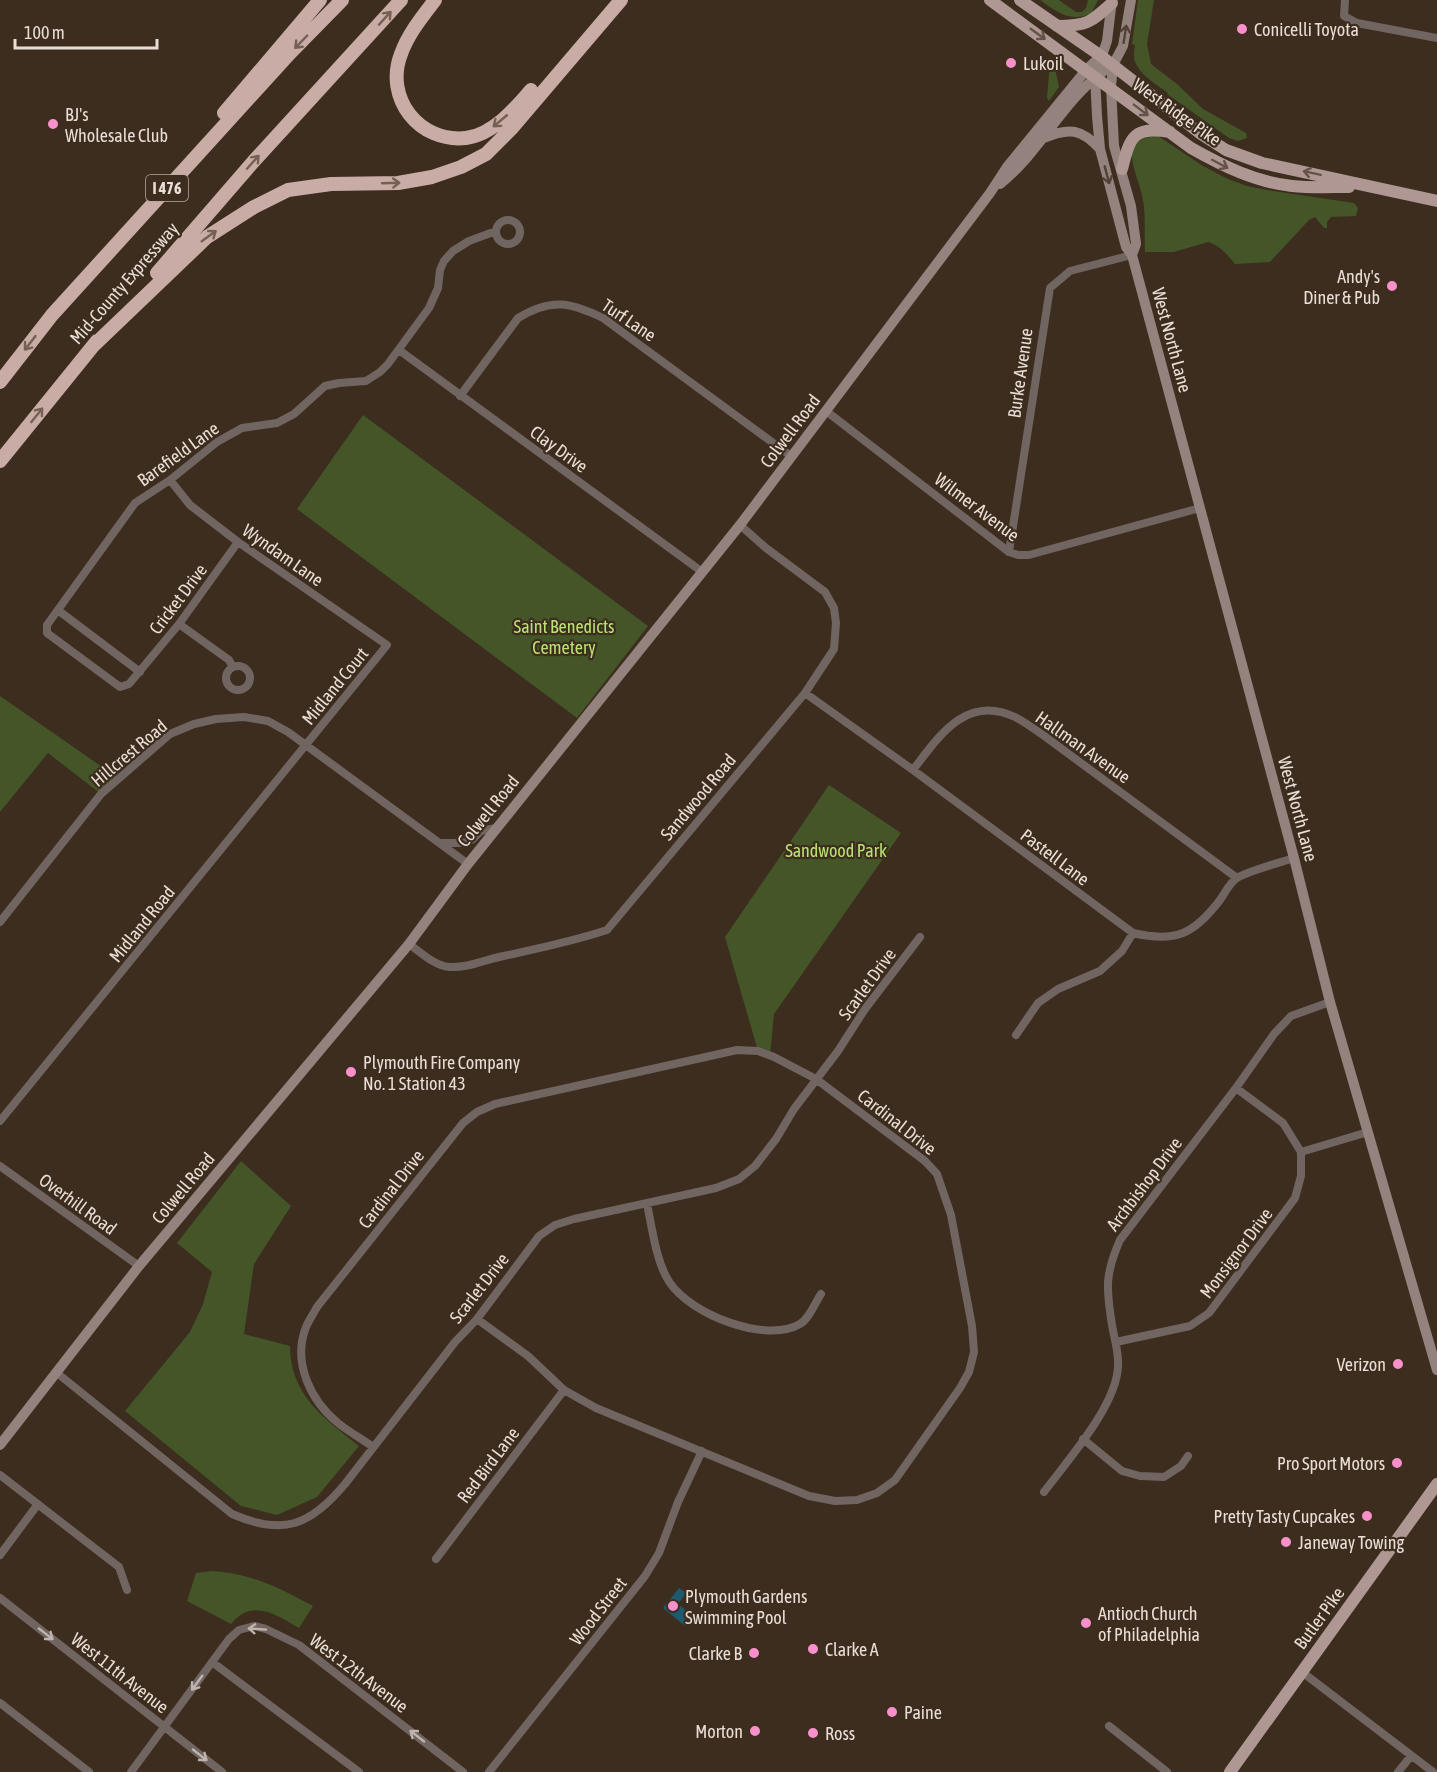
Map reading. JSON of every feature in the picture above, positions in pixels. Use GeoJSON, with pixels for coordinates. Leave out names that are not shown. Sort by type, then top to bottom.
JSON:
{"type":"FeatureCollection","features":[{"type":"Feature","properties":{"kind":"highway"},"geometry":{"type":"LineString","coordinates":[[52,315],[320,0]]}},
{"type":"Feature","properties":{"kind":"highway","name":"Mid-County Expressway"},"geometry":{"type":"LineString","coordinates":[[0,382],[52,315],[282,62],[342,0]]}},
{"type":"Feature","properties":{"kind":"highway","name":"Mid-County Expressway"},"geometry":{"type":"LineString","coordinates":[[0,461],[91,348],[253,162],[401,0]]}},
{"type":"Feature","properties":{"kind":"highway"},"geometry":{"type":"LineString","coordinates":[[435,0],[415,27],[400,54],[396,76],[401,102],[414,121],[437,136],[467,138],[493,128],[520,104],[609,0]]}},
{"type":"Feature","properties":{"kind":"highway"},"geometry":{"type":"LineString","coordinates":[[91,348],[207,237],[254,207],[288,190],[331,184],[398,183],[432,177],[461,167],[486,154],[512,128],[621,0]]}},
{"type":"Feature","properties":{"kind":"main road","name":"West Ridge Pike"},"geometry":{"type":"LineString","coordinates":[[990,0],[1191,148],[1224,166],[1251,178],[1292,186],[1368,187]]}},
{"type":"Feature","properties":{"kind":"main road","name":"West Ridge Pike"},"geometry":{"type":"LineString","coordinates":[[1020,0],[1101,56],[1201,134],[1226,150],[1262,163],[1317,173],[1368,187],[1437,201]]}},
{"type":"Feature","properties":{"kind":"main road"},"geometry":{"type":"LineString","coordinates":[[1057,26],[1083,25],[1090,22],[1112,1]]}},
{"type":"Feature","properties":{"kind":"main road"},"geometry":{"type":"LineString","coordinates":[[1122,169],[1129,142],[1134,136],[1148,130],[1171,132]]}},
{"type":"Feature","properties":{"kind":"main road","name":"Butler Pike"},"geometry":{"type":"LineString","coordinates":[[1230,1772],[1437,1484]]}},
{"type":"Feature","properties":{"kind":"street","name":"West North Lane"},"geometry":{"type":"LineString","coordinates":[[1131,0],[1123,46],[1113,65],[1111,87],[1114,146],[1131,206],[1136,244],[1132,255]]}},
{"type":"Feature","properties":{"kind":"street"},"geometry":{"type":"LineString","coordinates":[[1345,0],[1344,16],[1357,23],[1437,38]]}},
{"type":"Feature","properties":{"kind":"street","name":"West North Lane"},"geometry":{"type":"LineString","coordinates":[[1112,1],[1107,40],[1091,73],[1100,149],[1126,248],[1132,255],[1294,858],[1330,1002],[1437,1370]]}},
{"type":"Feature","properties":{"kind":"street"},"geometry":{"type":"LineString","coordinates":[[1091,73],[1113,65]]}},
{"type":"Feature","properties":{"kind":"street","name":"Colwell Road"},"geometry":{"type":"LineString","coordinates":[[992,190],[1013,173],[1041,140],[1091,73]]}},
{"type":"Feature","properties":{"kind":"street","name":"Colwell Road"},"geometry":{"type":"LineString","coordinates":[[0,1445],[139,1266],[409,944],[496,828],[740,525],[1007,167],[1091,73]]}},
{"type":"Feature","properties":{"kind":"street"},"geometry":{"type":"LineString","coordinates":[[1041,140],[1059,132],[1076,132],[1090,137],[1100,149]]}},
{"type":"Feature","properties":{"kind":"street","name":"Barefield Lane"},"geometry":{"type":"LineString","coordinates":[[140,672],[129,684],[120,687],[47,633],[47,625],[135,503],[170,480],[217,442],[242,428],[277,423],[294,414],[325,386],[366,381],[373,377],[388,364],[429,308],[438,288],[440,270],[444,261],[453,251],[469,240],[496,231]]}},
{"type":"Feature","properties":{"kind":"street","name":"Burke Avenue"},"geometry":{"type":"LineString","coordinates":[[1009,552],[1050,288],[1070,271],[1132,255]]}},
{"type":"Feature","properties":{"kind":"street","name":"Turf Lane"},"geometry":{"type":"LineString","coordinates":[[460,396],[518,318],[545,305],[562,303],[583,308],[603,318],[791,456]]}},
{"type":"Feature","properties":{"kind":"street","name":"Clay Drive"},"geometry":{"type":"LineString","coordinates":[[399,350],[701,571]]}},
{"type":"Feature","properties":{"kind":"street","name":"Wilmer Avenue"},"geometry":{"type":"LineString","coordinates":[[826,411],[1009,552],[1018,555],[1029,555],[1200,508]]}},
{"type":"Feature","properties":{"kind":"street","name":"Wyndam Lane"},"geometry":{"type":"LineString","coordinates":[[170,480],[190,505],[238,542],[387,645]]}},
{"type":"Feature","properties":{"kind":"street","name":"Sandwood Road"},"geometry":{"type":"LineString","coordinates":[[409,944],[447,967],[476,964],[574,941],[607,930],[805,693],[834,649],[836,637],[834,608],[825,592],[766,548],[740,525]]}},
{"type":"Feature","properties":{"kind":"street","name":"Cricket Drive"},"geometry":{"type":"LineString","coordinates":[[140,672],[179,624],[238,542]]}},
{"type":"Feature","properties":{"kind":"street"},"geometry":{"type":"LineString","coordinates":[[59,611],[140,672]]}},
{"type":"Feature","properties":{"kind":"street"},"geometry":{"type":"LineString","coordinates":[[179,624],[229,660],[233,667]]}},
{"type":"Feature","properties":{"kind":"street","name":"Midland Court"},"geometry":{"type":"LineString","coordinates":[[307,746],[387,645]]}},
{"type":"Feature","properties":{"kind":"street","name":"Pastell Lane"},"geometry":{"type":"LineString","coordinates":[[805,693],[1133,933],[1150,937],[1172,937],[1189,932],[1209,914],[1237,878]]}},
{"type":"Feature","properties":{"kind":"street","name":"Hallman Avenue"},"geometry":{"type":"LineString","coordinates":[[913,770],[943,731],[959,718],[976,712],[996,711],[1016,717],[1237,878]]}},
{"type":"Feature","properties":{"kind":"street","name":"Hillcrest Road"},"geometry":{"type":"LineString","coordinates":[[0,922],[101,794],[170,734],[194,724],[216,719],[244,717],[268,721],[288,732],[468,864]]}},
{"type":"Feature","properties":{"kind":"street","name":"Midland Road"},"geometry":{"type":"LineString","coordinates":[[0,1121],[307,746]]}},
{"type":"Feature","properties":{"kind":"street"},"geometry":{"type":"LineString","coordinates":[[440,843],[462,843],[472,840],[481,831],[496,828]]}},
{"type":"Feature","properties":{"kind":"street"},"geometry":{"type":"LineString","coordinates":[[1237,878],[1294,858]]}},
{"type":"Feature","properties":{"kind":"street"},"geometry":{"type":"LineString","coordinates":[[1016,1035],[1038,1003],[1058,989],[1100,971],[1122,951],[1133,933]]}},
{"type":"Feature","properties":{"kind":"street","name":"Scarlet Drive"},"geometry":{"type":"LineString","coordinates":[[57,1373],[232,1514],[250,1522],[269,1526],[288,1526],[302,1520],[330,1501],[455,1342],[477,1318],[539,1236],[555,1225],[574,1219],[716,1188],[739,1179],[755,1166],[838,1051],[865,1009],[920,937]]}},
{"type":"Feature","properties":{"kind":"street","name":"Archbishop Drive"},"geometry":{"type":"LineString","coordinates":[[1044,1492],[1111,1397],[1116,1383],[1119,1365],[1107,1280],[1111,1261],[1120,1240],[1236,1089],[1274,1034],[1291,1016],[1330,1002]]}},
{"type":"Feature","properties":{"kind":"street","name":"Cardinal Drive"},"geometry":{"type":"LineString","coordinates":[[373,1447],[338,1423],[320,1405],[310,1389],[302,1366],[302,1346],[306,1328],[317,1307],[438,1153],[470,1118],[477,1112],[495,1104],[737,1050],[764,1053],[816,1079],[925,1161],[937,1174],[951,1215],[968,1298],[974,1352],[969,1372],[960,1389],[895,1480],[877,1493],[858,1500],[836,1501],[809,1496],[596,1408],[564,1390],[528,1356],[477,1318]]}},
{"type":"Feature","properties":{"kind":"street"},"geometry":{"type":"LineString","coordinates":[[1236,1089],[1283,1124],[1302,1152],[1368,1132]]}},
{"type":"Feature","properties":{"kind":"street","name":"Monsignor Drive"},"geometry":{"type":"LineString","coordinates":[[1116,1342],[1190,1326],[1209,1313],[1295,1198],[1302,1176],[1302,1152]]}},
{"type":"Feature","properties":{"kind":"street","name":"Overhill Road"},"geometry":{"type":"LineString","coordinates":[[0,1166],[139,1266]]}},
{"type":"Feature","properties":{"kind":"street"},"geometry":{"type":"LineString","coordinates":[[647,1203],[662,1264],[669,1282],[694,1307],[748,1329],[786,1330],[803,1322],[821,1294]]}},
{"type":"Feature","properties":{"kind":"street","name":"Red Bird Lane"},"geometry":{"type":"LineString","coordinates":[[435,1559],[564,1390]]}},
{"type":"Feature","properties":{"kind":"street"},"geometry":{"type":"LineString","coordinates":[[1083,1439],[1122,1471],[1140,1476],[1164,1477],[1181,1466],[1188,1456]]}},
{"type":"Feature","properties":{"kind":"street","name":"Wood Street"},"geometry":{"type":"LineString","coordinates":[[489,1772],[645,1576],[659,1553],[678,1502],[702,1450]]}},
{"type":"Feature","properties":{"kind":"street"},"geometry":{"type":"LineString","coordinates":[[0,1475],[119,1567],[127,1590]]}},
{"type":"Feature","properties":{"kind":"street"},"geometry":{"type":"LineString","coordinates":[[0,1555],[38,1504]]}},
{"type":"Feature","properties":{"kind":"street","name":"West 11th Avenue"},"geometry":{"type":"LineString","coordinates":[[0,1598],[222,1772]]}},
{"type":"Feature","properties":{"kind":"street","name":"West 12th Avenue"},"geometry":{"type":"LineString","coordinates":[[212,1662],[229,1639],[240,1630],[254,1626],[266,1629],[299,1645],[464,1772]]}},
{"type":"Feature","properties":{"kind":"street"},"geometry":{"type":"LineString","coordinates":[[131,1772],[212,1662],[359,1772]]}},
{"type":"Feature","properties":{"kind":"street"},"geometry":{"type":"LineString","coordinates":[[1302,1672],[1433,1772]]}},
{"type":"Feature","properties":{"kind":"street"},"geometry":{"type":"LineString","coordinates":[[0,1703],[89,1772]]}},
{"type":"Feature","properties":{"kind":"street"},"geometry":{"type":"LineString","coordinates":[[1109,1726],[1167,1772]]}},
{"type":"Feature","properties":{"kind":"street"},"geometry":{"type":"LineString","coordinates":[[1398,1772],[1411,1756]]}},
{"type":"Feature","properties":{"kind":"green space"},"geometry":{"type":"Polygon","coordinates":[[[1040,0],[1059,0],[1076,12],[1082,12],[1088,0],[1098,0],[1091,14],[1070,17],[1040,0]]]}},
{"type":"Feature","properties":{"kind":"green space"},"geometry":{"type":"Polygon","coordinates":[[[1138,0],[1154,0],[1147,44],[1151,64],[1177,84],[1203,109],[1246,133],[1247,138],[1238,141],[1229,138],[1167,94],[1137,66],[1134,60],[1135,45],[1132,44],[1138,0]]]}},
{"type":"Feature","properties":{"kind":"green space"},"geometry":{"type":"Polygon","coordinates":[[[1050,61],[1054,64],[1059,87],[1049,101],[1047,98],[1050,61]]]}},
{"type":"Feature","properties":{"kind":"green space"},"geometry":{"type":"Polygon","coordinates":[[[1158,136],[1203,166],[1228,179],[1267,190],[1354,203],[1358,208],[1356,216],[1331,217],[1327,222],[1327,228],[1324,228],[1315,217],[1309,220],[1270,262],[1235,264],[1220,248],[1208,242],[1174,252],[1145,252],[1144,206],[1134,169],[1132,150],[1136,143],[1144,138],[1158,136]]]}},
{"type":"Feature","properties":{"kind":"green space","name":"Saint Benedicts Cemetery"},"geometry":{"type":"Polygon","coordinates":[[[363,415],[648,626],[577,718],[297,509],[363,415]]]}},
{"type":"Feature","properties":{"kind":"green space"},"geometry":{"type":"Polygon","coordinates":[[[0,696],[118,778],[101,794],[48,753],[0,812],[0,696]]]}},
{"type":"Feature","properties":{"kind":"green space","name":"Sandwood Park"},"geometry":{"type":"Polygon","coordinates":[[[829,785],[901,833],[774,1014],[770,1056],[758,1051],[725,937],[829,785]]]}},
{"type":"Feature","properties":{"kind":"green space"},"geometry":{"type":"Polygon","coordinates":[[[241,1161],[291,1206],[254,1264],[244,1334],[290,1346],[296,1378],[311,1404],[359,1446],[317,1497],[277,1515],[241,1506],[125,1411],[190,1332],[203,1304],[212,1272],[177,1243],[241,1161]]]}},
{"type":"Feature","properties":{"kind":"green space"},"geometry":{"type":"Polygon","coordinates":[[[212,1571],[240,1575],[264,1582],[313,1606],[299,1628],[273,1614],[256,1610],[239,1616],[231,1624],[187,1601],[196,1573],[212,1571]]]}},
{"type":"Feature","properties":{"kind":"water","name":"Plymouth Gardens Swimming Pool"},"geometry":{"type":"Polygon","coordinates":[[[679,1588],[686,1593],[678,1604],[693,1616],[685,1626],[663,1608],[679,1588]]]}},
{"type":"Feature","properties":{"kind":"place","name":"Conicelli Toyota"},"geometry":{"type":"Point","coordinates":[1242,29]}},
{"type":"Feature","properties":{"kind":"place","name":"Lukoil"},"geometry":{"type":"Point","coordinates":[1011,63]}},
{"type":"Feature","properties":{"kind":"place","name":"BJ's Wholesale Club"},"geometry":{"type":"Point","coordinates":[53,124]}},
{"type":"Feature","properties":{"kind":"place","name":"Andy's Diner & Pub"},"geometry":{"type":"Point","coordinates":[1392,286]}},
{"type":"Feature","properties":{"kind":"place","name":"Plymouth Fire Company No. 1 Station 43"},"geometry":{"type":"Point","coordinates":[351,1072]}},
{"type":"Feature","properties":{"kind":"place","name":"Verizon"},"geometry":{"type":"Point","coordinates":[1398,1364]}},
{"type":"Feature","properties":{"kind":"place","name":"Pro Sport Motors"},"geometry":{"type":"Point","coordinates":[1397,1463]}},
{"type":"Feature","properties":{"kind":"place","name":"Pretty Tasty Cupcakes"},"geometry":{"type":"Point","coordinates":[1367,1516]}},
{"type":"Feature","properties":{"kind":"place","name":"Janeway Towing"},"geometry":{"type":"Point","coordinates":[1286,1542]}},
{"type":"Feature","properties":{"kind":"place","name":"Plymouth Gardens Swimming Pool"},"geometry":{"type":"Point","coordinates":[673,1606]}},
{"type":"Feature","properties":{"kind":"place","name":"Antioch Church of Philadelphia"},"geometry":{"type":"Point","coordinates":[1086,1623]}},
{"type":"Feature","properties":{"kind":"place","name":"Clarke A"},"geometry":{"type":"Point","coordinates":[813,1649]}},
{"type":"Feature","properties":{"kind":"place","name":"Clarke B"},"geometry":{"type":"Point","coordinates":[754,1653]}},
{"type":"Feature","properties":{"kind":"place","name":"Paine"},"geometry":{"type":"Point","coordinates":[892,1712]}},
{"type":"Feature","properties":{"kind":"place","name":"Morton"},"geometry":{"type":"Point","coordinates":[755,1731]}},
{"type":"Feature","properties":{"kind":"place","name":"Ross"},"geometry":{"type":"Point","coordinates":[813,1733]}}]}
